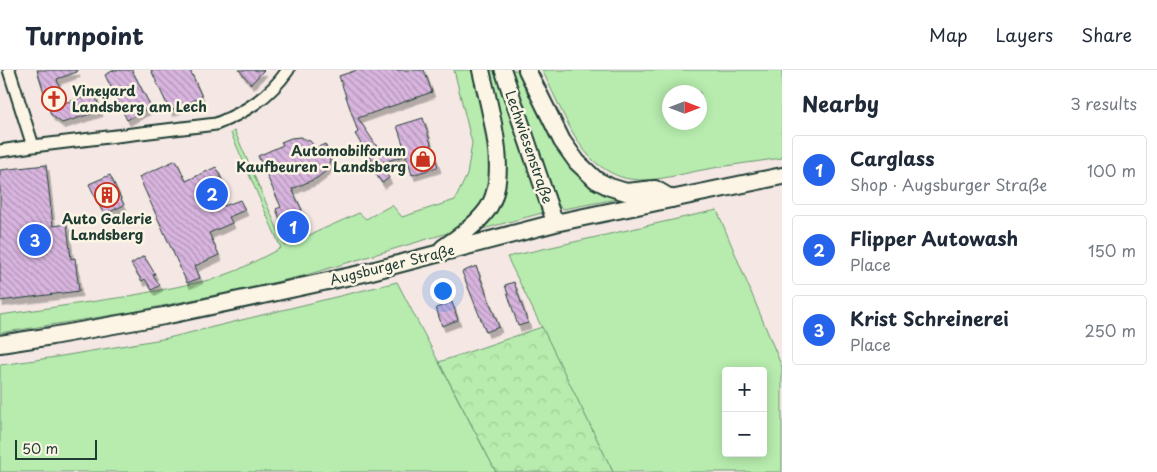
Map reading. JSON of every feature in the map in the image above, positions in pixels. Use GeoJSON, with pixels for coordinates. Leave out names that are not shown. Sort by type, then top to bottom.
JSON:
{"type":"FeatureCollection","features":[{"type":"Feature","properties":{"kind":"main road"},"geometry":{"type":"LineString","coordinates":[[435,254],[474,224],[488,209],[495,192],[498,176],[498,157],[493,123],[481,70]]}},
{"type":"Feature","properties":{"kind":"main road"},"geometry":{"type":"LineString","coordinates":[[527,70],[562,142],[596,180],[610,188],[626,192],[655,189],[672,199]]}},
{"type":"Feature","properties":{"kind":"main road","name":"Augsburger Straße"},"geometry":{"type":"LineString","coordinates":[[0,344],[164,316],[360,274],[555,223],[782,176]]}},
{"type":"Feature","properties":{"kind":"street"},"geometry":{"type":"LineString","coordinates":[[9,70],[33,146]]}},
{"type":"Feature","properties":{"kind":"street"},"geometry":{"type":"LineString","coordinates":[[0,151],[216,124],[234,117],[262,99],[276,87],[288,70]]}},
{"type":"Feature","properties":{"kind":"street","name":"Lechwiesenstraße"},"geometry":{"type":"LineString","coordinates":[[503,70],[555,223]]}},
{"type":"Feature","properties":{"kind":"green space"},"geometry":{"type":"Polygon","coordinates":[[[454,70],[476,70],[491,144],[492,183],[483,205],[469,220],[451,232],[303,276],[132,312],[0,333],[0,315],[124,297],[214,279],[238,270],[281,248],[231,133],[234,131],[285,246],[359,213],[366,219],[392,205],[402,217],[455,200],[467,175],[472,143],[454,70]]]}},
{"type":"Feature","properties":{"kind":"green space"},"geometry":{"type":"Polygon","coordinates":[[[487,70],[496,70],[544,209],[542,213],[479,230],[497,202],[487,70]]]}},
{"type":"Feature","properties":{"kind":"green space"},"geometry":{"type":"Polygon","coordinates":[[[511,70],[521,70],[548,129],[616,195],[616,199],[561,208],[511,70]]]}},
{"type":"Feature","properties":{"kind":"green space"},"geometry":{"type":"Polygon","coordinates":[[[542,70],[782,70],[782,158],[712,168],[657,179],[639,180],[625,178],[610,172],[593,160],[578,141],[542,70]]]}},
{"type":"Feature","properties":{"kind":"green space"},"geometry":{"type":"Polygon","coordinates":[[[717,210],[782,367],[782,472],[613,472],[507,257],[717,210]]]}},
{"type":"Feature","properties":{"kind":"green space"},"geometry":{"type":"Polygon","coordinates":[[[397,282],[496,472],[0,472],[0,365],[168,338],[397,282]]]}},
{"type":"Feature","properties":{"kind":"green space"},"geometry":{"type":"Polygon","coordinates":[[[542,327],[613,472],[496,472],[439,362],[542,327]]]}},
{"type":"Feature","properties":{"kind":"building","name":"Vineyard Landsberg am Lech"},"geometry":{"type":"Polygon","coordinates":[[[37,70],[77,70],[77,72],[57,79],[64,103],[95,94],[100,111],[62,123],[51,115],[37,70]]]}},
{"type":"Feature","properties":{"kind":"building"},"geometry":{"type":"Polygon","coordinates":[[[114,70],[132,70],[151,107],[127,120],[105,75],[114,70]]]}},
{"type":"Feature","properties":{"kind":"building"},"geometry":{"type":"Polygon","coordinates":[[[151,70],[190,70],[202,97],[170,111],[151,70]]]}},
{"type":"Feature","properties":{"kind":"building"},"geometry":{"type":"Polygon","coordinates":[[[239,70],[264,70],[251,84],[239,70]]]}},
{"type":"Feature","properties":{"kind":"building"},"geometry":{"type":"Polygon","coordinates":[[[357,70],[424,70],[432,92],[358,118],[382,154],[404,147],[397,126],[423,118],[438,167],[412,175],[406,155],[375,165],[355,134],[358,132],[339,76],[357,70]]]}},
{"type":"Feature","properties":{"kind":"building"},"geometry":{"type":"Polygon","coordinates":[[[300,137],[310,141],[316,148],[325,144],[330,161],[326,171],[317,178],[292,189],[302,210],[297,212],[304,227],[286,235],[276,209],[281,207],[258,156],[283,145],[281,142],[300,137]]]}},
{"type":"Feature","properties":{"kind":"building"},"geometry":{"type":"Polygon","coordinates":[[[176,160],[186,181],[216,167],[224,184],[216,188],[224,206],[240,200],[245,210],[229,217],[232,223],[209,233],[219,255],[195,266],[200,278],[187,283],[139,177],[176,160]]]}},
{"type":"Feature","properties":{"kind":"building"},"geometry":{"type":"Polygon","coordinates":[[[46,165],[53,226],[67,224],[71,259],[75,258],[79,291],[0,301],[0,170],[46,165]]]}},
{"type":"Feature","properties":{"kind":"building"},"geometry":{"type":"Polygon","coordinates":[[[381,166],[389,178],[382,183],[374,171],[381,166]]]}},
{"type":"Feature","properties":{"kind":"building","name":"Auto Galerie Landsberg"},"geometry":{"type":"Polygon","coordinates":[[[110,175],[124,205],[104,215],[89,184],[110,175]]]}},
{"type":"Feature","properties":{"kind":"building"},"geometry":{"type":"Polygon","coordinates":[[[144,256],[160,285],[152,290],[145,279],[142,281],[131,264],[144,256]]]}},
{"type":"Feature","properties":{"kind":"building"},"geometry":{"type":"Polygon","coordinates":[[[476,266],[499,327],[486,332],[462,272],[476,266]]]}},
{"type":"Feature","properties":{"kind":"building"},"geometry":{"type":"Polygon","coordinates":[[[514,282],[528,323],[518,326],[505,285],[514,282]]]}},
{"type":"Feature","properties":{"kind":"building"},"geometry":{"type":"Polygon","coordinates":[[[452,302],[458,320],[442,326],[436,308],[452,302]]]}},
{"type":"Feature","properties":{"kind":"place","name":"Vineyard Landsberg am Lech"},"geometry":{"type":"Point","coordinates":[54,99]}},
{"type":"Feature","properties":{"kind":"place","name":"Automobilforum Kaufbeuren – Landsberg"},"geometry":{"type":"Point","coordinates":[423,159]}},
{"type":"Feature","properties":{"kind":"place","name":"Flipper Autowash"},"geometry":{"type":"Point","coordinates":[212,194]}},
{"type":"Feature","properties":{"kind":"place","name":"Auto Galerie Landsberg"},"geometry":{"type":"Point","coordinates":[107,195]}},
{"type":"Feature","properties":{"kind":"place","name":"Carglass"},"geometry":{"type":"Point","coordinates":[293,227]}},
{"type":"Feature","properties":{"kind":"place","name":"Krist Schreinerei"},"geometry":{"type":"Point","coordinates":[35,240]}}]}
